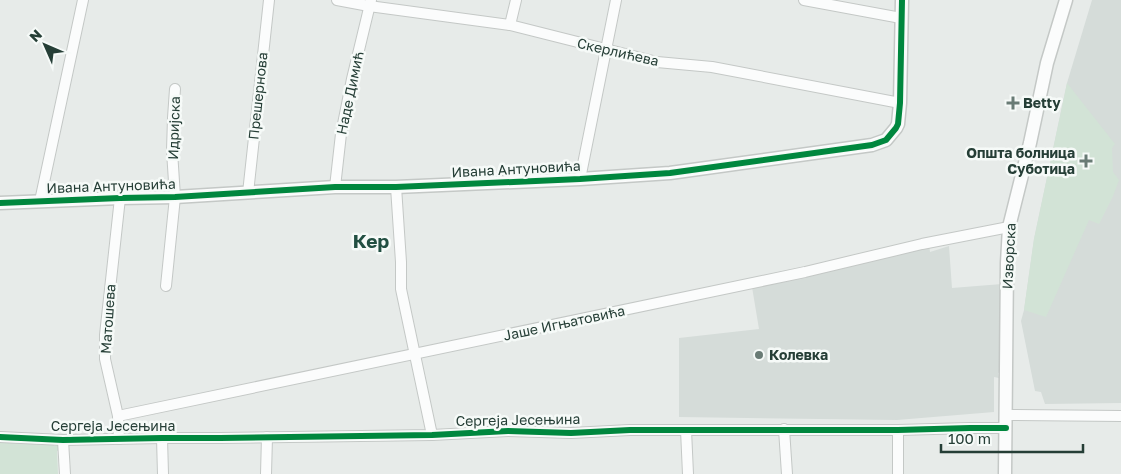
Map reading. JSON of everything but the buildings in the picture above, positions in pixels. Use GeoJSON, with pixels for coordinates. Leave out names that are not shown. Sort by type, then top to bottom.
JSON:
{"type":"FeatureCollection","features":[{"type":"Feature","properties":{"kind":"street"},"geometry":{"type":"LineString","coordinates":[[40,201],[84,0]]}},
{"type":"Feature","properties":{"kind":"street","name":"Прешернова"},"geometry":{"type":"LineString","coordinates":[[248,193],[269,0]]}},
{"type":"Feature","properties":{"kind":"street","name":"Скерлићева"},"geometry":{"type":"LineString","coordinates":[[337,0],[370,3],[510,25],[657,62],[712,67],[900,103]]}},
{"type":"Feature","properties":{"kind":"street"},"geometry":{"type":"LineString","coordinates":[[510,25],[516,0]]}},
{"type":"Feature","properties":{"kind":"street"},"geometry":{"type":"LineString","coordinates":[[580,179],[616,0]]}},
{"type":"Feature","properties":{"kind":"street"},"geometry":{"type":"LineString","coordinates":[[804,0],[901,18]]}},
{"type":"Feature","properties":{"kind":"street","name":"Ивана Антуновића"},"geometry":{"type":"LineString","coordinates":[[0,202],[174,197],[335,187],[396,187],[580,179],[670,172],[872,145],[886,140],[896,128],[899,118],[902,0]]}},
{"type":"Feature","properties":{"kind":"street","name":"Изворска"},"geometry":{"type":"LineString","coordinates":[[1005,474],[1009,227],[1030,143],[1047,62],[1066,0]]}},
{"type":"Feature","properties":{"kind":"street","name":"Наде Димић"},"geometry":{"type":"LineString","coordinates":[[335,187],[341,134],[370,3]]}},
{"type":"Feature","properties":{"kind":"street","name":"Идријска"},"geometry":{"type":"LineString","coordinates":[[166,286],[174,197],[172,150],[175,89]]}},
{"type":"Feature","properties":{"kind":"street"},"geometry":{"type":"LineString","coordinates":[[396,187],[401,290],[432,435]]}},
{"type":"Feature","properties":{"kind":"street","name":"Матошева"},"geometry":{"type":"LineString","coordinates":[[119,438],[118,416],[105,359],[105,343],[120,198]]}},
{"type":"Feature","properties":{"kind":"street","name":"Јаше Игњатовића"},"geometry":{"type":"LineString","coordinates":[[118,416],[805,272],[922,244],[1009,227]]}},
{"type":"Feature","properties":{"kind":"street","name":"Сергеја Јесењина"},"geometry":{"type":"LineString","coordinates":[[0,437],[63,440],[432,435],[508,431],[571,433],[630,430],[898,430],[970,428],[1006,422],[1121,416]]}},
{"type":"Feature","properties":{"kind":"street"},"geometry":{"type":"LineString","coordinates":[[784,429],[786,474]]}},
{"type":"Feature","properties":{"kind":"street"},"geometry":{"type":"LineString","coordinates":[[686,430],[688,474]]}},
{"type":"Feature","properties":{"kind":"street"},"geometry":{"type":"LineString","coordinates":[[898,430],[898,474]]}},
{"type":"Feature","properties":{"kind":"street"},"geometry":{"type":"LineString","coordinates":[[266,474],[267,437]]}},
{"type":"Feature","properties":{"kind":"street"},"geometry":{"type":"LineString","coordinates":[[162,438],[163,474]]}},
{"type":"Feature","properties":{"kind":"street"},"geometry":{"type":"LineString","coordinates":[[63,440],[65,474]]}},
{"type":"Feature","properties":{"kind":"shaded area","name":"Општа болница Суботица"},"geometry":{"type":"Polygon","coordinates":[[[1092,0],[1121,0],[1121,403],[1045,404],[1041,392],[1035,391],[1021,321],[1034,239],[1067,83],[1092,0]]]}},
{"type":"Feature","properties":{"kind":"shaded area"},"geometry":{"type":"Polygon","coordinates":[[[929,244],[930,252],[949,246],[952,288],[1002,284],[1003,371],[998,373],[999,378],[994,377],[994,412],[897,420],[679,417],[679,338],[759,329],[752,287],[929,244]]]}},
{"type":"Feature","properties":{"kind":"green space"},"geometry":{"type":"Polygon","coordinates":[[[1067,83],[1115,144],[1112,148],[1113,172],[1119,180],[1099,224],[1089,220],[1046,317],[1024,310],[1034,239],[1067,83]]]}},
{"type":"Feature","properties":{"kind":"green space"},"geometry":{"type":"Polygon","coordinates":[[[0,439],[53,441],[54,446],[62,445],[62,450],[57,451],[58,474],[0,474],[0,439]]]}},
{"type":"Feature","properties":{"kind":"cycle path"},"geometry":{"type":"LineString","coordinates":[[0,203],[175,197],[335,187],[396,187],[580,179],[670,173],[872,145],[886,140],[898,124],[902,0]]}},
{"type":"Feature","properties":{"kind":"cycle path"},"geometry":{"type":"LineString","coordinates":[[0,437],[63,440],[432,435],[508,431],[571,433],[630,430],[1006,428]]}},
{"type":"Feature","properties":{"kind":"place","name":"Betty"},"geometry":{"type":"Point","coordinates":[1013,103]}},
{"type":"Feature","properties":{"kind":"place","name":"Општа болница Суботица"},"geometry":{"type":"Point","coordinates":[1086,161]}},
{"type":"Feature","properties":{"kind":"place","name":"Колевка"},"geometry":{"type":"Point","coordinates":[759,355]}},
{"type":"Feature","properties":{"kind":"district","name":"Кер"},"geometry":{"type":"Point","coordinates":[371,241]}}]}
